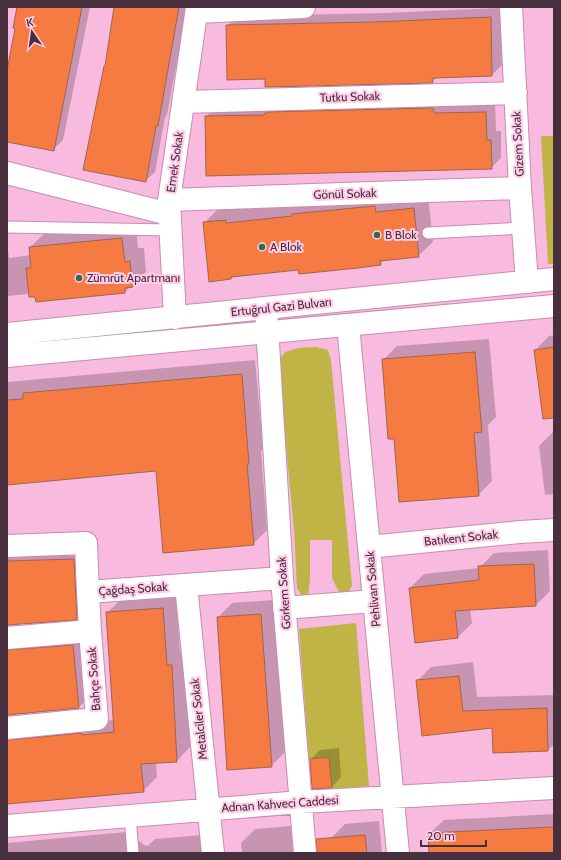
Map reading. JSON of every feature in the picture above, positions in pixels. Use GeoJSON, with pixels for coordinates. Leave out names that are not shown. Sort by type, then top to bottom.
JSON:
{"type":"FeatureCollection","features":[{"type":"Feature","properties":{"kind":"street"},"geometry":{"type":"LineString","coordinates":[[197,9],[304,7]]}},
{"type":"Feature","properties":{"kind":"street","name":"Gizem Sokak"},"geometry":{"type":"LineString","coordinates":[[511,7],[520,188],[527,282]]}},
{"type":"Feature","properties":{"kind":"street","name":"Emek Sokak"},"geometry":{"type":"LineString","coordinates":[[174,318],[169,215],[197,9]]}},
{"type":"Feature","properties":{"kind":"street","name":"Tutku Sokak"},"geometry":{"type":"LineString","coordinates":[[184,102],[516,92]]}},
{"type":"Feature","properties":{"kind":"street","name":"Gönül Sokak"},"geometry":{"type":"LineString","coordinates":[[7,174],[169,215],[520,188]]}},
{"type":"Feature","properties":{"kind":"street","name":"Ertuğrul Gazi Bulvarı"},"geometry":{"type":"LineString","coordinates":[[7,334],[554,279]]}},
{"type":"Feature","properties":{"kind":"street","name":"Ertuğrul Gazi Bulvarı"},"geometry":{"type":"LineString","coordinates":[[7,356],[554,306]]}},
{"type":"Feature","properties":{"kind":"street","name":"Görkem Sokak"},"geometry":{"type":"LineString","coordinates":[[266,309],[284,608],[305,853]]}},
{"type":"Feature","properties":{"kind":"street","name":"Pehlivan Sokak"},"geometry":{"type":"LineString","coordinates":[[348,325],[394,798],[398,853]]}},
{"type":"Feature","properties":{"kind":"street","name":"Batıkent Sokak"},"geometry":{"type":"LineString","coordinates":[[369,547],[554,530]]}},
{"type":"Feature","properties":{"kind":"street","name":"Çağdaş Sokak"},"geometry":{"type":"LineString","coordinates":[[7,546],[86,543],[88,592],[282,578]]}},
{"type":"Feature","properties":{"kind":"street","name":"Metalciler Sokak"},"geometry":{"type":"LineString","coordinates":[[186,585],[213,853]]}},
{"type":"Feature","properties":{"kind":"street"},"geometry":{"type":"LineString","coordinates":[[88,592],[90,631]]}},
{"type":"Feature","properties":{"kind":"street"},"geometry":{"type":"LineString","coordinates":[[284,608],[374,600]]}},
{"type":"Feature","properties":{"kind":"street","name":"Bahçe Sokak"},"geometry":{"type":"LineString","coordinates":[[7,638],[90,631],[97,719],[7,728]]}},
{"type":"Feature","properties":{"kind":"street","name":"Adnan Kahveci Caddesi"},"geometry":{"type":"LineString","coordinates":[[7,826],[301,802],[554,788]]}},
{"type":"Feature","properties":{"kind":"lane"},"geometry":{"type":"LineString","coordinates":[[7,227],[169,215]]}},
{"type":"Feature","properties":{"kind":"lane"},"geometry":{"type":"LineString","coordinates":[[428,233],[523,228]]}},
{"type":"Feature","properties":{"kind":"lane"},"geometry":{"type":"LineString","coordinates":[[130,816],[133,853]]}},
{"type":"Feature","properties":{"kind":"shaded area"},"geometry":{"type":"Polygon","coordinates":[[[541,136],[554,136],[554,264],[548,264],[541,136]]]}},
{"type":"Feature","properties":{"kind":"shaded area"},"geometry":{"type":"Polygon","coordinates":[[[316,347],[328,350],[331,360],[352,586],[349,591],[340,594],[332,578],[332,540],[310,540],[310,579],[308,599],[302,596],[297,588],[294,530],[278,361],[285,352],[298,348],[316,347]]]}},
{"type":"Feature","properties":{"kind":"shaded area"},"geometry":{"type":"Polygon","coordinates":[[[356,623],[369,786],[332,789],[329,757],[309,759],[299,629],[356,623]]]}},
{"type":"Feature","properties":{"kind":"building"},"geometry":{"type":"Polygon","coordinates":[[[17,7],[82,7],[54,151],[7,142],[7,70],[15,29],[13,28],[17,7]]]}},
{"type":"Feature","properties":{"kind":"building"},"geometry":{"type":"Polygon","coordinates":[[[114,7],[179,7],[158,126],[156,126],[146,182],[83,170],[105,66],[114,7]]]}},
{"type":"Feature","properties":{"kind":"building"},"geometry":{"type":"Polygon","coordinates":[[[491,17],[492,76],[435,78],[432,79],[433,83],[265,87],[265,79],[227,80],[226,25],[374,22],[491,17]]]}},
{"type":"Feature","properties":{"kind":"building"},"geometry":{"type":"Polygon","coordinates":[[[433,108],[434,113],[486,112],[487,140],[491,140],[492,169],[206,176],[205,116],[264,115],[266,112],[433,108]]]}},
{"type":"Feature","properties":{"kind":"building"},"geometry":{"type":"Polygon","coordinates":[[[375,206],[376,212],[414,208],[419,257],[380,261],[381,265],[358,268],[299,274],[298,270],[231,277],[231,279],[209,282],[203,222],[226,220],[226,223],[292,216],[292,214],[375,206]]]}},
{"type":"Feature","properties":{"kind":"building","name":"Zümrüt Apartmanı"},"geometry":{"type":"Polygon","coordinates":[[[122,238],[125,262],[130,261],[133,287],[125,288],[125,293],[36,302],[35,297],[29,297],[26,268],[31,268],[29,247],[122,238]]]}},
{"type":"Feature","properties":{"kind":"building"},"geometry":{"type":"Polygon","coordinates":[[[554,347],[554,418],[543,419],[534,350],[554,347]]]}},
{"type":"Feature","properties":{"kind":"building"},"geometry":{"type":"Polygon","coordinates":[[[475,352],[482,432],[474,433],[479,496],[399,502],[394,439],[388,439],[382,359],[475,352]]]}},
{"type":"Feature","properties":{"kind":"building"},"geometry":{"type":"Polygon","coordinates":[[[242,374],[249,464],[247,464],[254,545],[163,553],[156,471],[7,485],[7,400],[23,399],[23,393],[242,374]]]}},
{"type":"Feature","properties":{"kind":"building"},"geometry":{"type":"Polygon","coordinates":[[[74,559],[77,620],[7,625],[7,561],[74,559]]]}},
{"type":"Feature","properties":{"kind":"building"},"geometry":{"type":"Polygon","coordinates":[[[534,564],[536,606],[455,611],[458,638],[415,643],[409,588],[479,580],[478,566],[534,564]]]}},
{"type":"Feature","properties":{"kind":"building"},"geometry":{"type":"Polygon","coordinates":[[[163,608],[167,665],[172,665],[177,762],[141,764],[144,792],[7,804],[7,740],[82,733],[82,735],[114,732],[106,612],[163,608]]]}},
{"type":"Feature","properties":{"kind":"building"},"geometry":{"type":"Polygon","coordinates":[[[261,614],[272,767],[227,770],[217,617],[261,614]]]}},
{"type":"Feature","properties":{"kind":"building"},"geometry":{"type":"Polygon","coordinates":[[[73,645],[79,708],[7,715],[7,650],[73,645]]]}},
{"type":"Feature","properties":{"kind":"building"},"geometry":{"type":"Polygon","coordinates":[[[459,676],[463,711],[547,708],[548,751],[493,753],[492,728],[422,736],[416,680],[459,676]]]}},
{"type":"Feature","properties":{"kind":"building"},"geometry":{"type":"Polygon","coordinates":[[[329,757],[332,788],[312,789],[310,759],[329,757]]]}},
{"type":"Feature","properties":{"kind":"building"},"geometry":{"type":"Polygon","coordinates":[[[554,827],[554,853],[429,853],[428,833],[554,827]]]}},
{"type":"Feature","properties":{"kind":"building"},"geometry":{"type":"Polygon","coordinates":[[[365,835],[367,853],[317,853],[316,839],[365,835]]]}},
{"type":"Feature","properties":{"kind":"place","name":"B Blok"},"geometry":{"type":"Point","coordinates":[377,235]}},
{"type":"Feature","properties":{"kind":"place","name":"A Blok"},"geometry":{"type":"Point","coordinates":[262,247]}},
{"type":"Feature","properties":{"kind":"place","name":"Zümrüt Apartmanı"},"geometry":{"type":"Point","coordinates":[79,278]}}]}
